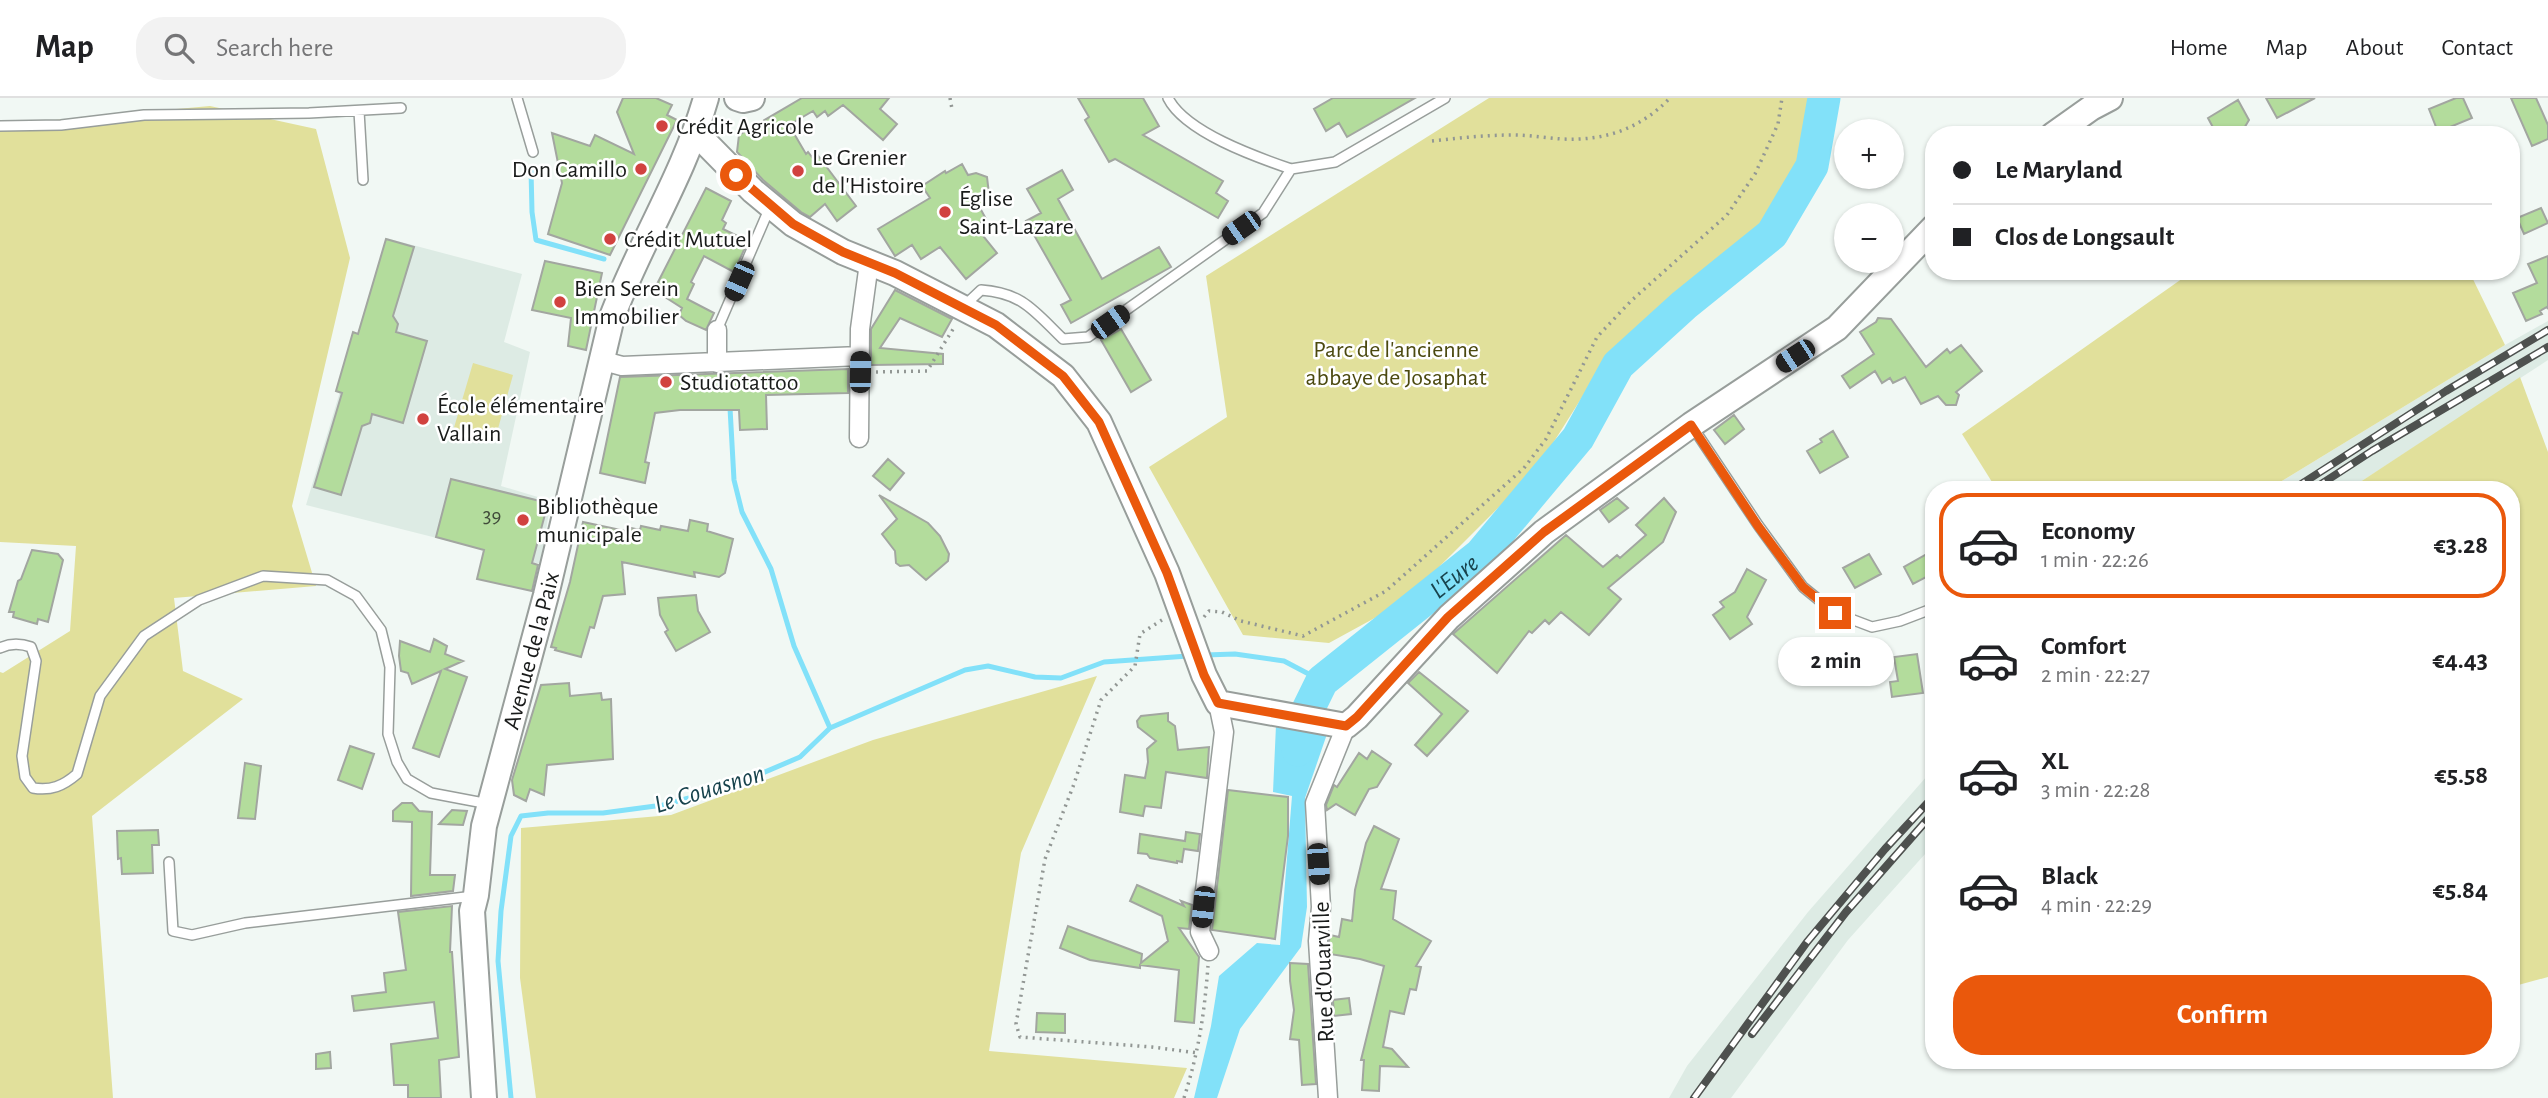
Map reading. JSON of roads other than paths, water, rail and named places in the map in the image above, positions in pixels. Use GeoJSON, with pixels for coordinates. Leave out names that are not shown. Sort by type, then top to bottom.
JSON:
{"type":"FeatureCollection","features":[{"type":"Feature","properties":{"kind":"street","name":"Avenue de la Paix"},"geometry":{"type":"LineString","coordinates":[[484,1098],[472,911],[484,826],[546,595],[612,317],[626,280],[696,133],[706,98]]}},
{"type":"Feature","properties":{"kind":"street"},"geometry":{"type":"LineString","coordinates":[[737,98],[752,98]]}},
{"type":"Feature","properties":{"kind":"street"},"geometry":{"type":"LineString","coordinates":[[2066,126],[2110,98]]}},
{"type":"Feature","properties":{"kind":"street"},"geometry":{"type":"LineString","coordinates":[[696,133],[736,175],[793,224],[869,263],[960,315],[996,325],[1063,376],[1099,422],[1194,630],[1204,675],[1218,703],[1224,732],[1200,932],[1209,951]]}},
{"type":"Feature","properties":{"kind":"street"},"geometry":{"type":"LineString","coordinates":[[1218,703],[1340,725],[1357,717],[1448,617],[1544,532],[1691,425],[1837,328],[1925,236]]}},
{"type":"Feature","properties":{"kind":"street"},"geometry":{"type":"LineString","coordinates":[[859,438],[860,329],[869,263]]}},
{"type":"Feature","properties":{"kind":"street"},"geometry":{"type":"LineString","coordinates":[[717,330],[717,363]]}},
{"type":"Feature","properties":{"kind":"street"},"geometry":{"type":"LineString","coordinates":[[600,360],[622,366],[717,363],[860,364]]}},
{"type":"Feature","properties":{"kind":"street","name":"Rue d'Ouarville"},"geometry":{"type":"LineString","coordinates":[[1328,1098],[1318,941],[1321,907],[1315,803],[1340,725]]}},
{"type":"Feature","properties":{"kind":"lane"},"geometry":{"type":"LineString","coordinates":[[517,98],[533,152]]}},
{"type":"Feature","properties":{"kind":"lane"},"geometry":{"type":"LineString","coordinates":[[1168,98],[1172,106],[1205,132],[1253,156],[1291,169],[1335,162],[1445,98]]}},
{"type":"Feature","properties":{"kind":"lane"},"geometry":{"type":"LineString","coordinates":[[0,126],[61,125],[144,115],[401,108]]}},
{"type":"Feature","properties":{"kind":"lane"},"geometry":{"type":"LineString","coordinates":[[359,111],[363,180]]}},
{"type":"Feature","properties":{"kind":"lane"},"geometry":{"type":"LineString","coordinates":[[960,315],[981,290],[1002,291],[1025,302],[1063,340],[1088,337],[1263,213],[1291,169]]}},
{"type":"Feature","properties":{"kind":"lane"},"geometry":{"type":"LineString","coordinates":[[717,330],[771,206]]}},
{"type":"Feature","properties":{"kind":"lane"},"geometry":{"type":"LineString","coordinates":[[1691,425],[1758,526],[1803,587],[1835,613],[1872,627],[1900,621],[1925,611]]}},
{"type":"Feature","properties":{"kind":"lane"},"geometry":{"type":"LineString","coordinates":[[0,648],[8,644],[24,644],[31,647],[36,661],[22,756],[25,777],[33,788],[48,790],[68,782],[77,774],[100,696],[144,636],[199,600],[263,576],[327,580],[356,596],[381,630],[390,667],[388,734],[397,762],[407,779],[431,793],[490,804]]}},
{"type":"Feature","properties":{"kind":"lane"},"geometry":{"type":"LineString","coordinates":[[169,862],[173,931],[192,935],[245,923],[476,895]]}},
{"type":"Feature","properties":{"kind":"water"},"geometry":{"type":"Polygon","coordinates":[[[1276,725],[1327,734],[1305,798],[1307,907],[1301,947],[1240,1029],[1217,1098],[1194,1098],[1211,1026],[1219,976],[1257,943],[1280,945],[1292,796],[1273,792],[1276,725]]]}},
{"type":"Feature","properties":{"kind":"waterway","name":"L'Eure"},"geometry":{"type":"LineString","coordinates":[[1298,750],[1298,730],[1322,681],[1480,555],[1578,438],[1618,365],[1684,305],[1772,234],[1812,166],[1824,98]]}},
{"type":"Feature","properties":{"kind":"waterway","name":"Le Couasnon"},"geometry":{"type":"LineString","coordinates":[[531,170],[536,240],[604,259]]}},
{"type":"Feature","properties":{"kind":"waterway","name":"Le Couasnon"},"geometry":{"type":"LineString","coordinates":[[730,408],[734,480],[742,512],[771,569],[794,646],[830,728]]}},
{"type":"Feature","properties":{"kind":"waterway"},"geometry":{"type":"LineString","coordinates":[[1205,655],[1235,654],[1284,661],[1322,681]]}},
{"type":"Feature","properties":{"kind":"waterway","name":"Le Couasnon"},"geometry":{"type":"LineString","coordinates":[[511,1098],[498,961],[501,911],[511,836],[521,816],[603,813],[663,805],[730,787],[800,757],[830,728],[965,670],[988,666],[1035,677],[1061,678],[1104,662],[1188,656]]}},
{"type":"Feature","properties":{"kind":"railway"},"geometry":{"type":"LineString","coordinates":[[2306,481],[2446,391],[2548,330]]}},
{"type":"Feature","properties":{"kind":"railway"},"geometry":{"type":"LineString","coordinates":[[2326,481],[2548,347]]}},
{"type":"Feature","properties":{"kind":"railway"},"geometry":{"type":"LineString","coordinates":[[1694,1098],[1807,942],[1925,806]]}},
{"type":"Feature","properties":{"kind":"railway"},"geometry":{"type":"LineString","coordinates":[[1752,1034],[1846,912],[1925,822]]}},
{"type":"Feature","properties":{"kind":"place","name":"Crédit Agricole"},"geometry":{"type":"Point","coordinates":[662,126]}},
{"type":"Feature","properties":{"kind":"place","name":"Don Camillo"},"geometry":{"type":"Point","coordinates":[641,169]}},
{"type":"Feature","properties":{"kind":"place","name":"Le Grenier de l'Histoire"},"geometry":{"type":"Point","coordinates":[798,171]}},
{"type":"Feature","properties":{"kind":"place","name":"Église Saint-Lazare"},"geometry":{"type":"Point","coordinates":[945,212]}},
{"type":"Feature","properties":{"kind":"place","name":"Crédit Mutuel"},"geometry":{"type":"Point","coordinates":[610,239]}},
{"type":"Feature","properties":{"kind":"place","name":"Bien Serein Immobilier"},"geometry":{"type":"Point","coordinates":[560,302]}},
{"type":"Feature","properties":{"kind":"place","name":"Studiotattoo"},"geometry":{"type":"Point","coordinates":[666,382]}},
{"type":"Feature","properties":{"kind":"place","name":"École élémentaire Vallain"},"geometry":{"type":"Point","coordinates":[423,419]}},
{"type":"Feature","properties":{"kind":"place","name":"Bibliothèque municipale"},"geometry":{"type":"Point","coordinates":[523,520]}},
{"type":"Feature","properties":{"kind":"park label","name":"Parc de l'ancienne abbaye de Josaphat"},"geometry":{"type":"Point","coordinates":[1396,363]}}]}
